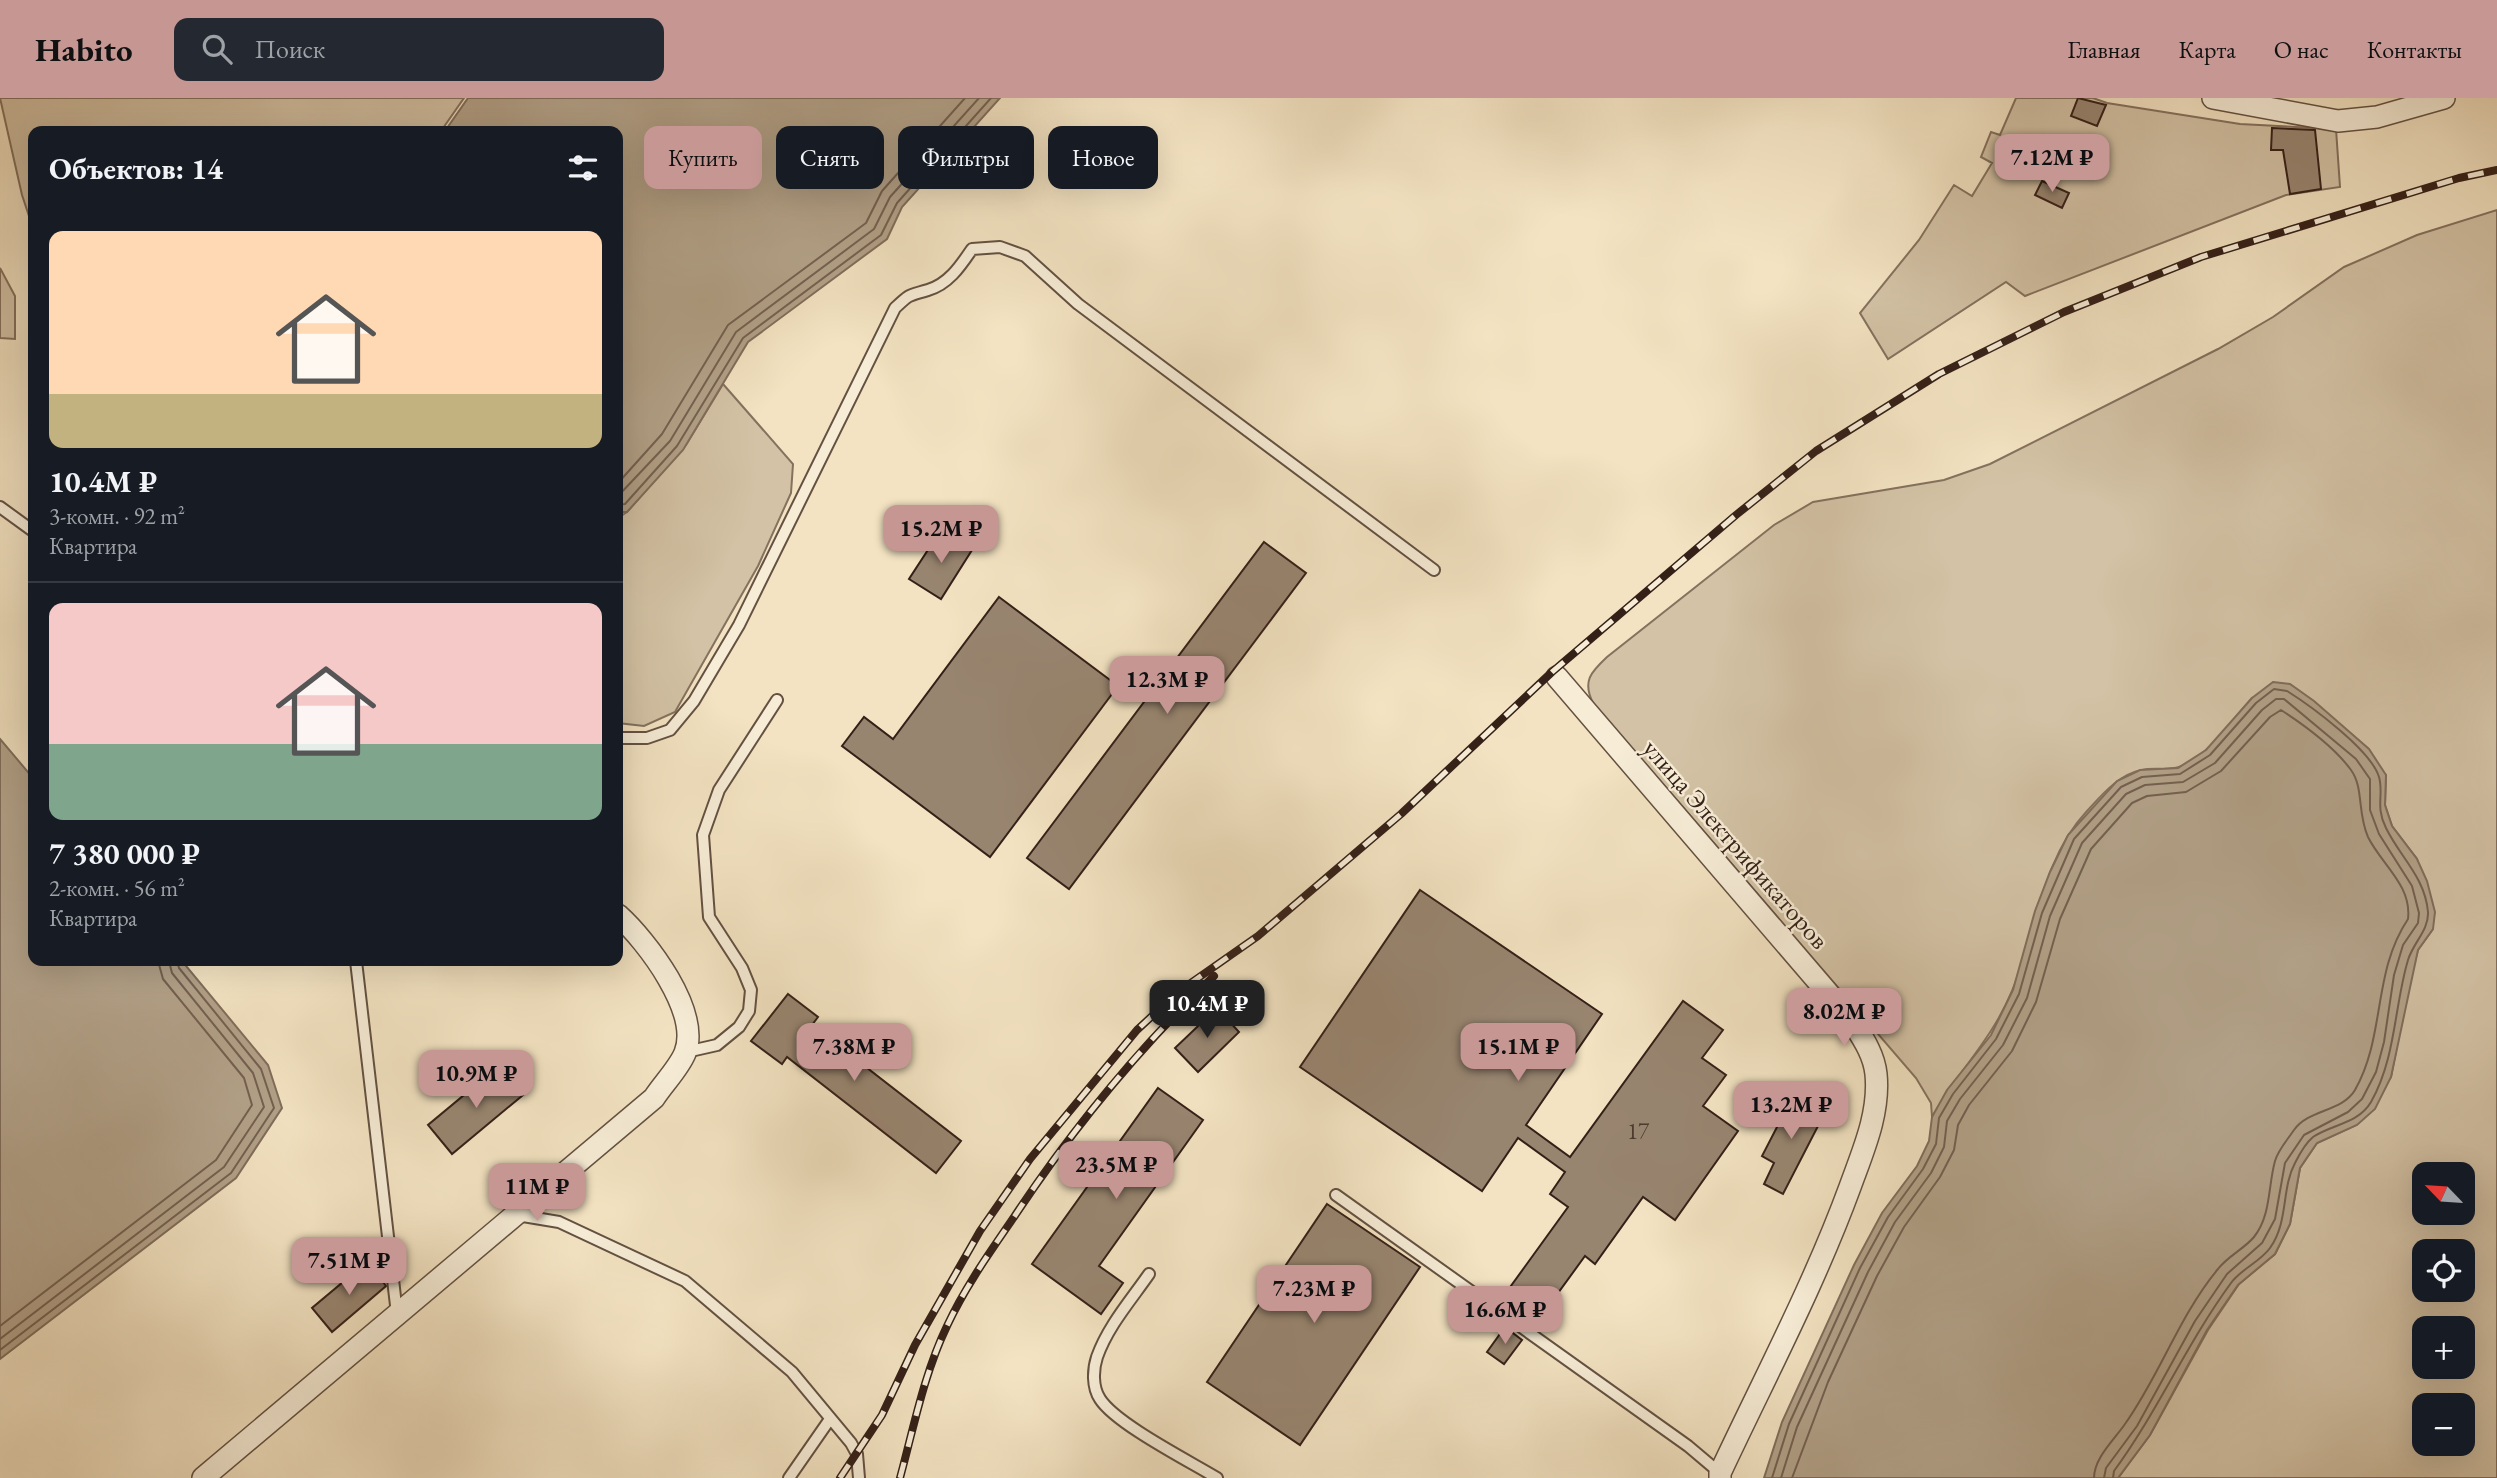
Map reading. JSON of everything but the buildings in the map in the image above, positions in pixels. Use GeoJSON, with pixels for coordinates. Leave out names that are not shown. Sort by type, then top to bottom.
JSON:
{"type":"FeatureCollection","features":[{"type":"Feature","properties":{"kind":"street"},"geometry":{"type":"LineString","coordinates":[[2213,98],[2262,103],[2338,121],[2377,117],[2440,99]]}},
{"type":"Feature","properties":{"kind":"street","name":"улица Электрификаторов"},"geometry":{"type":"LineString","coordinates":[[1557,677],[1852,1021],[1866,1043],[1876,1072],[1875,1104],[1867,1141],[1832,1237],[1720,1476]]}},
{"type":"Feature","properties":{"kind":"street"},"geometry":{"type":"LineString","coordinates":[[204,1478],[654,1098],[686,1052],[687,1016],[671,984],[623,920]]}},
{"type":"Feature","properties":{"kind":"lane"},"geometry":{"type":"LineString","coordinates":[[623,738],[648,738],[670,730],[694,701],[739,625],[895,308],[912,292],[929,290],[955,274],[972,249],[1000,247],[1025,256],[1078,304],[1434,570]]}},
{"type":"Feature","properties":{"kind":"lane"},"geometry":{"type":"LineString","coordinates":[[0,507],[28,527]]}},
{"type":"Feature","properties":{"kind":"lane"},"geometry":{"type":"LineString","coordinates":[[686,1052],[717,1045],[739,1027],[749,1011],[751,990],[742,968],[709,917],[703,835],[719,790],[777,700]]}},
{"type":"Feature","properties":{"kind":"lane"},"geometry":{"type":"LineString","coordinates":[[357,966],[397,1314]]}},
{"type":"Feature","properties":{"kind":"lane"},"geometry":{"type":"LineString","coordinates":[[1336,1195],[1688,1446],[1720,1476]]}},
{"type":"Feature","properties":{"kind":"lane"},"geometry":{"type":"LineString","coordinates":[[514,1214],[559,1222],[685,1281],[792,1372],[857,1454],[859,1478]]}},
{"type":"Feature","properties":{"kind":"lane"},"geometry":{"type":"LineString","coordinates":[[1149,1274],[1110,1330],[1097,1357],[1093,1376],[1099,1398],[1120,1418],[1217,1478]]}},
{"type":"Feature","properties":{"kind":"lane"},"geometry":{"type":"LineString","coordinates":[[789,1478],[831,1419]]}},
{"type":"Feature","properties":{"kind":"shaded area"},"geometry":{"type":"Polygon","coordinates":[[[0,98],[464,98],[444,126],[28,126],[28,213],[0,98]]]}},
{"type":"Feature","properties":{"kind":"shaded area"},"geometry":{"type":"Polygon","coordinates":[[[2016,98],[2093,98],[2107,103],[2240,124],[2336,129],[2340,187],[2286,195],[2025,296],[2006,282],[1888,359],[1860,313],[1919,240],[1954,185],[1972,196],[1992,163],[1981,157],[1991,132],[2000,135],[2016,98]]]}},
{"type":"Feature","properties":{"kind":"shaded area"},"geometry":{"type":"Polygon","coordinates":[[[2497,210],[2497,1478],[2118,1478],[2150,1435],[2208,1330],[2239,1284],[2275,1254],[2290,1224],[2300,1168],[2317,1143],[2356,1125],[2391,1077],[2418,950],[2433,929],[2417,859],[2392,826],[2385,805],[2386,775],[2252,698],[2210,746],[2190,762],[2175,768],[2134,772],[2118,781],[2087,811],[2059,852],[2049,874],[2020,968],[2004,1008],[1932,1117],[1931,1103],[1916,1078],[1593,703],[1588,683],[1593,672],[1607,657],[1774,525],[1813,502],[1944,480],[1990,464],[2218,349],[2273,317],[2344,267],[2417,235],[2497,210]]]}},
{"type":"Feature","properties":{"kind":"shaded area"},"geometry":{"type":"Polygon","coordinates":[[[0,268],[15,296],[15,339],[0,338],[0,268]]]}},
{"type":"Feature","properties":{"kind":"shaded area"},"geometry":{"type":"Polygon","coordinates":[[[723,384],[793,464],[791,493],[758,566],[675,712],[644,726],[623,724],[623,515],[686,445],[723,384]]]}},
{"type":"Feature","properties":{"kind":"water"},"geometry":{"type":"Polygon","coordinates":[[[468,98],[1000,98],[975,126],[898,126],[898,189],[918,189],[902,207],[887,239],[748,342],[683,450],[627,512],[623,512],[623,126],[448,126],[468,98]]]}},
{"type":"Feature","properties":{"kind":"water"},"geometry":{"type":"Polygon","coordinates":[[[2273,682],[2290,684],[2314,701],[2369,749],[2386,775],[2385,805],[2392,826],[2417,859],[2427,881],[2435,912],[2433,929],[2418,950],[2391,1077],[2375,1109],[2357,1125],[2317,1143],[2300,1168],[2290,1224],[2275,1254],[2238,1285],[2207,1330],[2150,1435],[2118,1478],[1764,1478],[1782,1422],[1854,1265],[1882,1213],[1917,1166],[1929,1141],[1932,1117],[1947,1090],[1991,1035],[2013,990],[2035,911],[2068,835],[2117,781],[2140,770],[2178,768],[2206,750],[2252,698],[2273,682]]]}},
{"type":"Feature","properties":{"kind":"water"},"geometry":{"type":"Polygon","coordinates":[[[0,739],[28,772],[28,966],[186,966],[268,1065],[282,1108],[236,1178],[0,1359],[0,739]]]}},
{"type":"Feature","properties":{"kind":"railway"},"geometry":{"type":"LineString","coordinates":[[840,1478],[882,1415],[915,1345],[980,1231],[1030,1159],[1137,1030],[1178,992],[1258,936],[1401,814],[1552,672],[1736,515],[1816,451],[1939,374],[2064,312],[2201,257],[2459,178],[2497,170]]}},
{"type":"Feature","properties":{"kind":"railway"},"geometry":{"type":"LineString","coordinates":[[900,1478],[920,1400],[939,1344],[978,1270],[1036,1184],[1083,1121],[1159,1032],[1214,976]]}}]}
